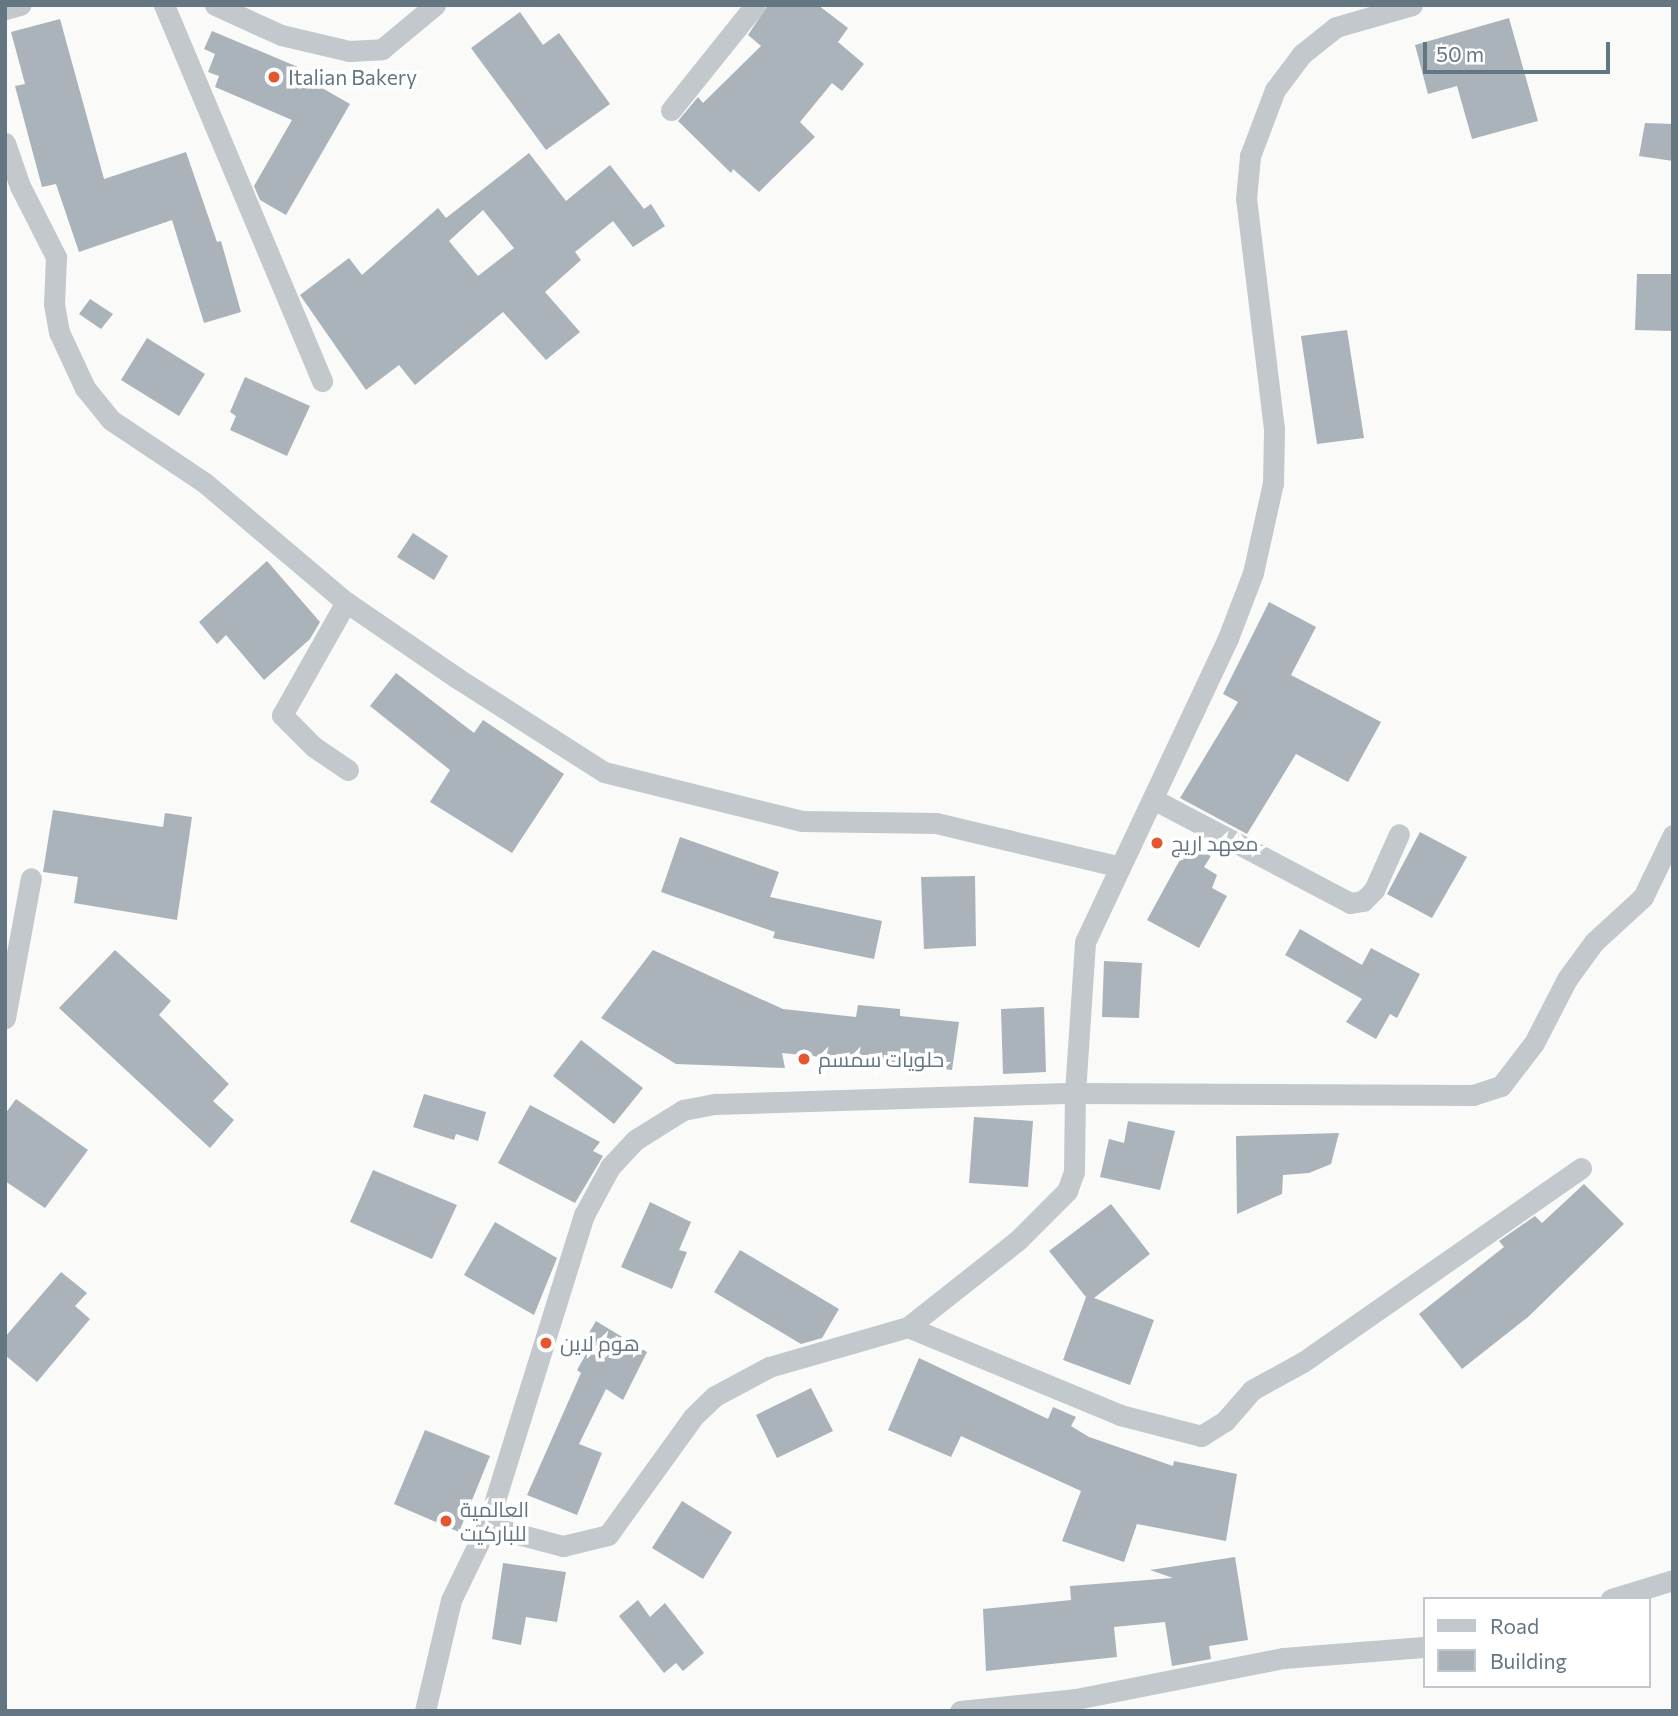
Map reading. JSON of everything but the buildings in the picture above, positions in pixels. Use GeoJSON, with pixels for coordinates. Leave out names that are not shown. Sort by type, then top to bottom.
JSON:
{"type":"FeatureCollection","features":[{"type":"Feature","properties":{"kind":"street"},"geometry":{"type":"LineString","coordinates":[[5,9],[20,5]]}},
{"type":"Feature","properties":{"kind":"street"},"geometry":{"type":"LineString","coordinates":[[164,5],[322,381]]}},
{"type":"Feature","properties":{"kind":"street"},"geometry":{"type":"LineString","coordinates":[[215,5],[281,35],[349,51],[382,49],[435,5]]}},
{"type":"Feature","properties":{"kind":"street"},"geometry":{"type":"LineString","coordinates":[[671,110],[755,5]]}},
{"type":"Feature","properties":{"kind":"street"},"geometry":{"type":"LineString","coordinates":[[487,1526],[563,1546],[608,1535],[693,1417],[715,1396],[769,1367],[908,1327],[1017,1241],[1067,1191],[1074,1172],[1082,954],[1254,573],[1273,483],[1274,429],[1246,199],[1250,156],[1261,120],[1302,54],[1336,27],[1412,5]]}},
{"type":"Feature","properties":{"kind":"street"},"geometry":{"type":"LineString","coordinates":[[5,143],[20,186],[56,257],[54,303],[59,332],[85,388],[111,420],[232,504],[346,602],[604,772],[802,821],[936,823],[1120,867]]}},
{"type":"Feature","properties":{"kind":"street"},"geometry":{"type":"LineString","coordinates":[[346,602],[282,715],[314,747],[348,770]]}},
{"type":"Feature","properties":{"kind":"street"},"geometry":{"type":"LineString","coordinates":[[1153,799],[1350,903],[1363,901],[1374,890],[1399,834]]}},
{"type":"Feature","properties":{"kind":"street"},"geometry":{"type":"LineString","coordinates":[[425,1711],[452,1600],[487,1526],[584,1215],[610,1167],[658,1122],[683,1110],[715,1104],[1075,1093],[1473,1096],[1501,1086],[1534,1042],[1567,979],[1594,942],[1643,897],[1673,835]]}},
{"type":"Feature","properties":{"kind":"street"},"geometry":{"type":"LineString","coordinates":[[5,1018],[32,878]]}},
{"type":"Feature","properties":{"kind":"street"},"geometry":{"type":"LineString","coordinates":[[908,1327],[1120,1415],[1201,1436],[1225,1421],[1252,1390],[1303,1362],[1581,1168]]}},
{"type":"Feature","properties":{"kind":"street"},"geometry":{"type":"LineString","coordinates":[[1618,1597],[1673,1580]]}},
{"type":"Feature","properties":{"kind":"street"},"geometry":{"type":"LineString","coordinates":[[960,1711],[1076,1699],[1283,1658],[1422,1647]]}},
{"type":"Feature","properties":{"kind":"place","name":"Italian Bakery"},"geometry":{"type":"Point","coordinates":[274,77]}},
{"type":"Feature","properties":{"kind":"place","name":"معهد اريج"},"geometry":{"type":"Point","coordinates":[1157,843]}},
{"type":"Feature","properties":{"kind":"place","name":"حلويات سمسم"},"geometry":{"type":"Point","coordinates":[804,1059]}},
{"type":"Feature","properties":{"kind":"place","name":"هوم لاين"},"geometry":{"type":"Point","coordinates":[546,1343]}},
{"type":"Feature","properties":{"kind":"place","name":"العالمية للباركيت"},"geometry":{"type":"Point","coordinates":[446,1521]}}]}
